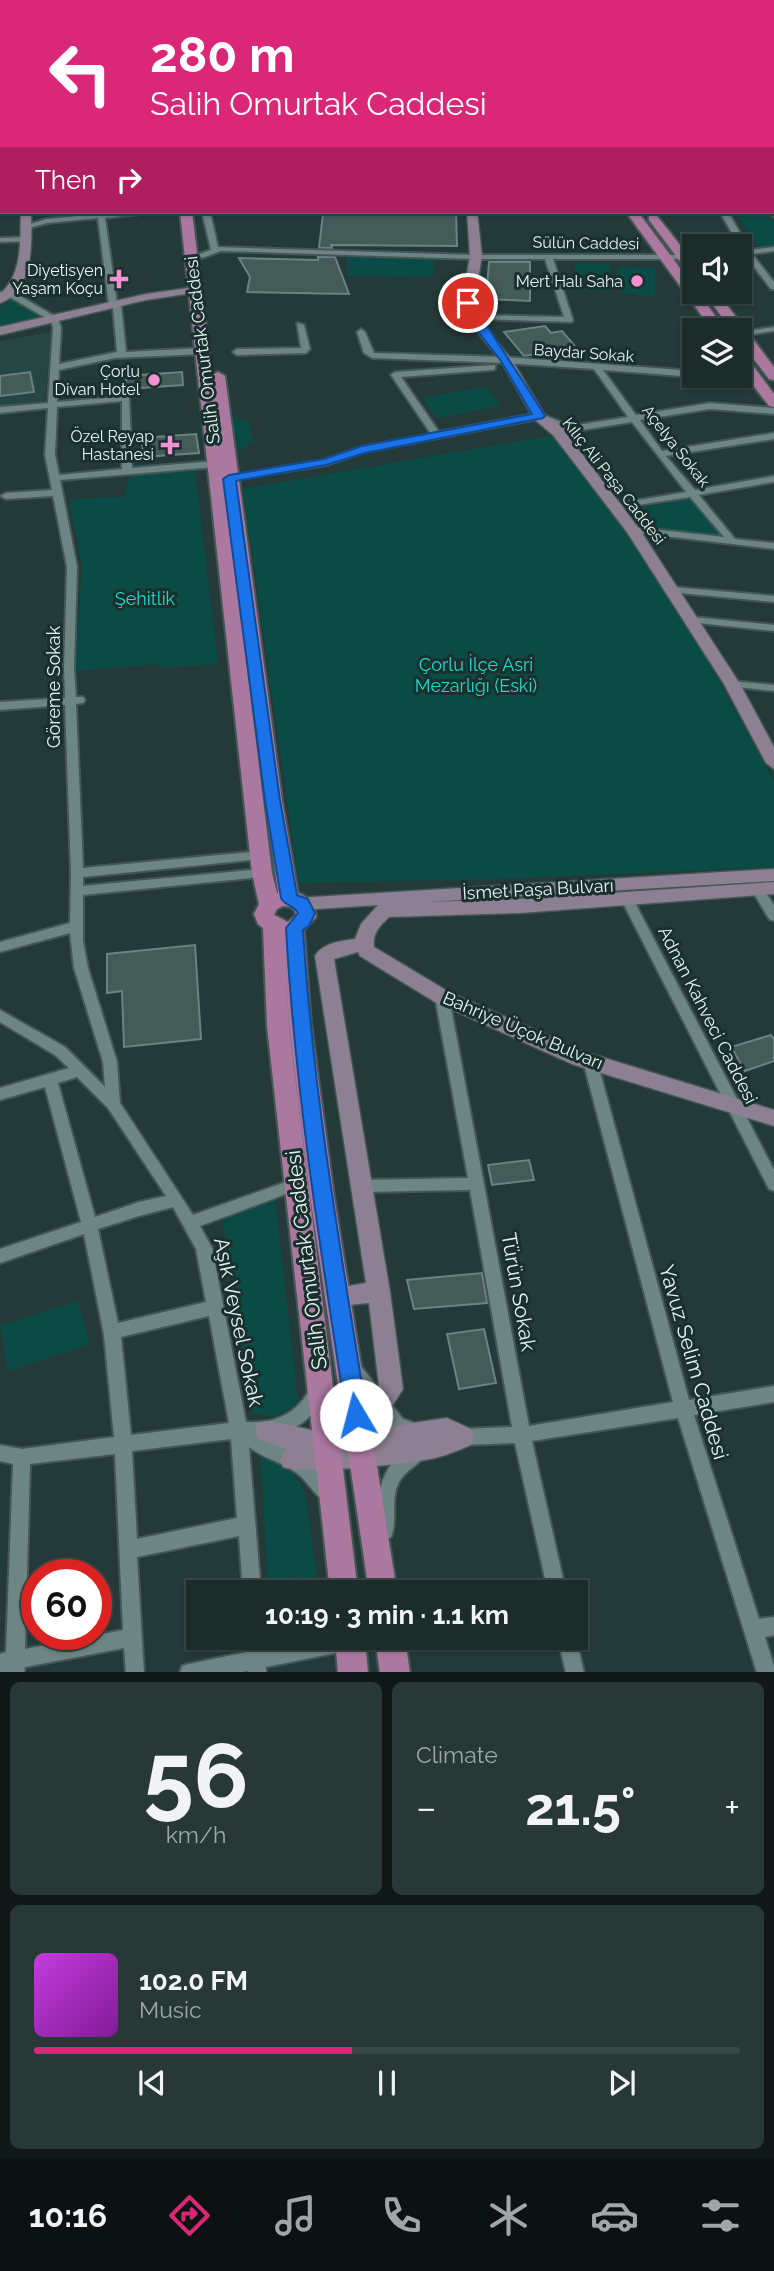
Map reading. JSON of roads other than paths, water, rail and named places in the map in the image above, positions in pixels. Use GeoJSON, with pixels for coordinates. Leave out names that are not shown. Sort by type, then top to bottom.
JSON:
{"type":"FeatureCollection","features":[{"type":"Feature","properties":{"kind":"main road","name":"Salih Omurtak Caddesi"},"geometry":{"type":"LineString","coordinates":[[186,214],[262,873],[289,912],[278,1026],[343,1580]]}},
{"type":"Feature","properties":{"kind":"main road","name":"Salih Omurtak Caddesi"},"geometry":{"type":"LineString","coordinates":[[197,214],[209,253],[229,479],[289,912],[300,1024],[381,1580]]}},
{"type":"Feature","properties":{"kind":"main road"},"geometry":{"type":"LineString","coordinates":[[633,214],[710,318]]}},
{"type":"Feature","properties":{"kind":"main road"},"geometry":{"type":"LineString","coordinates":[[649,214],[682,250]]}},
{"type":"Feature","properties":{"kind":"main road"},"geometry":{"type":"LineString","coordinates":[[752,348],[774,376]]}},
{"type":"Feature","properties":{"kind":"main road"},"geometry":{"type":"LineString","coordinates":[[752,373],[774,403]]}},
{"type":"Feature","properties":{"kind":"main road"},"geometry":{"type":"LineString","coordinates":[[351,1650],[354,1672]]}},
{"type":"Feature","properties":{"kind":"main road"},"geometry":{"type":"LineString","coordinates":[[392,1650],[395,1672]]}},
{"type":"Feature","properties":{"kind":"street"},"geometry":{"type":"LineString","coordinates":[[26,214],[25,252],[3,296],[55,320]]}},
{"type":"Feature","properties":{"kind":"street"},"geometry":{"type":"LineString","coordinates":[[0,240],[26,233],[46,221],[88,214],[121,214]]}},
{"type":"Feature","properties":{"kind":"street"},"geometry":{"type":"LineString","coordinates":[[206,214],[209,253],[476,256]]}},
{"type":"Feature","properties":{"kind":"street","name":"Kılıç Ali Paşa Caddesi"},"geometry":{"type":"LineString","coordinates":[[472,214],[476,256],[468,303],[539,416],[558,432],[615,506],[693,620],[732,684],[774,763]]}},
{"type":"Feature","properties":{"kind":"street"},"geometry":{"type":"LineString","coordinates":[[725,214],[735,234]]}},
{"type":"Feature","properties":{"kind":"street"},"geometry":{"type":"LineString","coordinates":[[101,216],[122,355]]}},
{"type":"Feature","properties":{"kind":"street"},"geometry":{"type":"LineString","coordinates":[[752,251],[774,249]]}},
{"type":"Feature","properties":{"kind":"street","name":"Sülün Caddesi"},"geometry":{"type":"LineString","coordinates":[[476,256],[682,257]]}},
{"type":"Feature","properties":{"kind":"street"},"geometry":{"type":"LineString","coordinates":[[476,317],[569,320],[548,256]]}},
{"type":"Feature","properties":{"kind":"street"},"geometry":{"type":"LineString","coordinates":[[752,261],[773,285]]}},
{"type":"Feature","properties":{"kind":"street"},"geometry":{"type":"LineString","coordinates":[[0,331],[195,290]]}},
{"type":"Feature","properties":{"kind":"street","name":"Göreme Sokak"},"geometry":{"type":"LineString","coordinates":[[55,320],[57,328],[50,455],[72,567],[76,926],[81,968],[110,1062],[113,1104]]}},
{"type":"Feature","properties":{"kind":"street"},"geometry":{"type":"LineString","coordinates":[[237,352],[303,351],[306,349],[300,325]]}},
{"type":"Feature","properties":{"kind":"street"},"geometry":{"type":"LineString","coordinates":[[752,331],[774,329]]}},
{"type":"Feature","properties":{"kind":"street","name":"Baydar Sokak"},"geometry":{"type":"LineString","coordinates":[[361,332],[368,354],[372,355],[506,360],[682,373]]}},
{"type":"Feature","properties":{"kind":"street"},"geometry":{"type":"LineString","coordinates":[[54,368],[122,355],[202,351]]}},
{"type":"Feature","properties":{"kind":"street"},"geometry":{"type":"LineString","coordinates":[[436,435],[395,375],[492,367]]}},
{"type":"Feature","properties":{"kind":"street","name":"Açelya Sokak"},"geometry":{"type":"LineString","coordinates":[[598,369],[660,454],[732,540]]}},
{"type":"Feature","properties":{"kind":"street"},"geometry":{"type":"LineString","coordinates":[[0,410],[126,398],[127,472]]}},
{"type":"Feature","properties":{"kind":"street"},"geometry":{"type":"LineString","coordinates":[[229,479],[326,462],[362,450],[539,416],[570,429],[710,406],[774,411]]}},
{"type":"Feature","properties":{"kind":"street"},"geometry":{"type":"LineString","coordinates":[[660,454],[774,436]]}},
{"type":"Feature","properties":{"kind":"street"},"geometry":{"type":"LineString","coordinates":[[53,478],[215,464]]}},
{"type":"Feature","properties":{"kind":"street"},"geometry":{"type":"LineString","coordinates":[[615,506],[774,479]]}},
{"type":"Feature","properties":{"kind":"street"},"geometry":{"type":"LineString","coordinates":[[6,496],[57,493]]}},
{"type":"Feature","properties":{"kind":"street"},"geometry":{"type":"LineString","coordinates":[[633,530],[774,545]]}},
{"type":"Feature","properties":{"kind":"street"},"geometry":{"type":"LineString","coordinates":[[673,590],[774,599]]}},
{"type":"Feature","properties":{"kind":"street"},"geometry":{"type":"LineString","coordinates":[[693,620],[774,628]]}},
{"type":"Feature","properties":{"kind":"street"},"geometry":{"type":"LineString","coordinates":[[732,684],[774,688]]}},
{"type":"Feature","properties":{"kind":"street"},"geometry":{"type":"LineString","coordinates":[[0,706],[74,700]]}},
{"type":"Feature","properties":{"kind":"street"},"geometry":{"type":"LineString","coordinates":[[77,873],[260,855]]}},
{"type":"Feature","properties":{"kind":"street"},"geometry":{"type":"LineString","coordinates":[[76,891],[262,873]]}},
{"type":"Feature","properties":{"kind":"street","name":"İsmet Paşa Bulvarı"},"geometry":{"type":"LineString","coordinates":[[289,912],[774,875]]}},
{"type":"Feature","properties":{"kind":"street"},"geometry":{"type":"LineString","coordinates":[[766,889],[774,916]]}},
{"type":"Feature","properties":{"kind":"street","name":"İsmet Paşa Bulvarı"},"geometry":{"type":"LineString","coordinates":[[289,912],[520,906],[766,889]]}},
{"type":"Feature","properties":{"kind":"street","name":"Adnan Kahveci Caddesi"},"geometry":{"type":"LineString","coordinates":[[627,899],[774,1185]]}},
{"type":"Feature","properties":{"kind":"street"},"geometry":{"type":"LineString","coordinates":[[379,1406],[391,1389],[379,1292],[324,956],[336,949],[363,944],[363,935],[384,910]]}},
{"type":"Feature","properties":{"kind":"street"},"geometry":{"type":"LineString","coordinates":[[0,947],[76,926]]}},
{"type":"Feature","properties":{"kind":"street","name":"Bahriye Üçok Bulvarı"},"geometry":{"type":"LineString","coordinates":[[363,944],[367,951],[442,997],[590,1061],[774,1118]]}},
{"type":"Feature","properties":{"kind":"street","name":"Türün Sokak"},"geometry":{"type":"LineString","coordinates":[[442,997],[522,1435],[554,1580]]}},
{"type":"Feature","properties":{"kind":"street","name":"Aşık Veysel Sokak"},"geometry":{"type":"LineString","coordinates":[[0,1015],[60,1051],[113,1104],[177,1200],[204,1248],[239,1430],[250,1580]]}},
{"type":"Feature","properties":{"kind":"street","name":"Yavuz Selim Caddesi"},"geometry":{"type":"LineString","coordinates":[[590,1061],[683,1408],[767,1672]]}},
{"type":"Feature","properties":{"kind":"street"},"geometry":{"type":"LineString","coordinates":[[0,1094],[79,1071]]}},
{"type":"Feature","properties":{"kind":"street"},"geometry":{"type":"LineString","coordinates":[[50,1080],[89,1226],[111,1332],[124,1442],[135,1672]]}},
{"type":"Feature","properties":{"kind":"street"},"geometry":{"type":"LineString","coordinates":[[190,1223],[297,1184]]}},
{"type":"Feature","properties":{"kind":"street"},"geometry":{"type":"LineString","coordinates":[[361,1186],[477,1184]]}},
{"type":"Feature","properties":{"kind":"street"},"geometry":{"type":"LineString","coordinates":[[0,1256],[139,1209],[177,1200]]}},
{"type":"Feature","properties":{"kind":"street"},"geometry":{"type":"LineString","coordinates":[[338,1296],[379,1292]]}},
{"type":"Feature","properties":{"kind":"street"},"geometry":{"type":"LineString","coordinates":[[111,1332],[216,1307]]}},
{"type":"Feature","properties":{"kind":"street"},"geometry":{"type":"LineString","coordinates":[[350,1366],[370,1389],[379,1406],[397,1425],[420,1441]]}},
{"type":"Feature","properties":{"kind":"street"},"geometry":{"type":"LineString","coordinates":[[267,1432],[305,1412],[321,1387]]}},
{"type":"Feature","properties":{"kind":"street"},"geometry":{"type":"LineString","coordinates":[[292,1459],[361,1447],[420,1441],[449,1444],[462,1437],[522,1435],[774,1394]]}},
{"type":"Feature","properties":{"kind":"street"},"geometry":{"type":"LineString","coordinates":[[239,1430],[268,1451],[292,1459],[307,1470],[334,1500]]}},
{"type":"Feature","properties":{"kind":"street"},"geometry":{"type":"LineString","coordinates":[[0,1453],[22,1457],[124,1442],[239,1430],[267,1432],[328,1452]]}},
{"type":"Feature","properties":{"kind":"street"},"geometry":{"type":"LineString","coordinates":[[383,1580],[386,1484],[420,1441]]}},
{"type":"Feature","properties":{"kind":"street"},"geometry":{"type":"LineString","coordinates":[[22,1457],[11,1665],[132,1637]]}},
{"type":"Feature","properties":{"kind":"street"},"geometry":{"type":"LineString","coordinates":[[128,1550],[247,1525]]}},
{"type":"Feature","properties":{"kind":"street"},"geometry":{"type":"LineString","coordinates":[[753,1629],[774,1626]]}},
{"type":"Feature","properties":{"kind":"street"},"geometry":{"type":"LineString","coordinates":[[189,1672],[257,1666],[312,1650]]}},
{"type":"Feature","properties":{"kind":"street"},"geometry":{"type":"LineString","coordinates":[[570,1650],[575,1672]]}},
{"type":"Feature","properties":{"kind":"place","name":"Diyetisyen Yaşam Koçu"},"geometry":{"type":"Point","coordinates":[119,279]}},
{"type":"Feature","properties":{"kind":"place","name":"Mert Halı Saha"},"geometry":{"type":"Point","coordinates":[637,281]}},
{"type":"Feature","properties":{"kind":"place","name":"Çorlu Divan Hotel"},"geometry":{"type":"Point","coordinates":[154,380]}},
{"type":"Feature","properties":{"kind":"place","name":"Özel Reyap Hastanesi"},"geometry":{"type":"Point","coordinates":[170,445]}},
{"type":"Feature","properties":{"kind":"park label","name":"Şehitlik"},"geometry":{"type":"Point","coordinates":[145,598]}},
{"type":"Feature","properties":{"kind":"park label","name":"Çorlu İlçe Asri Mezarlığı (Eski)"},"geometry":{"type":"Point","coordinates":[476,674]}}]}
